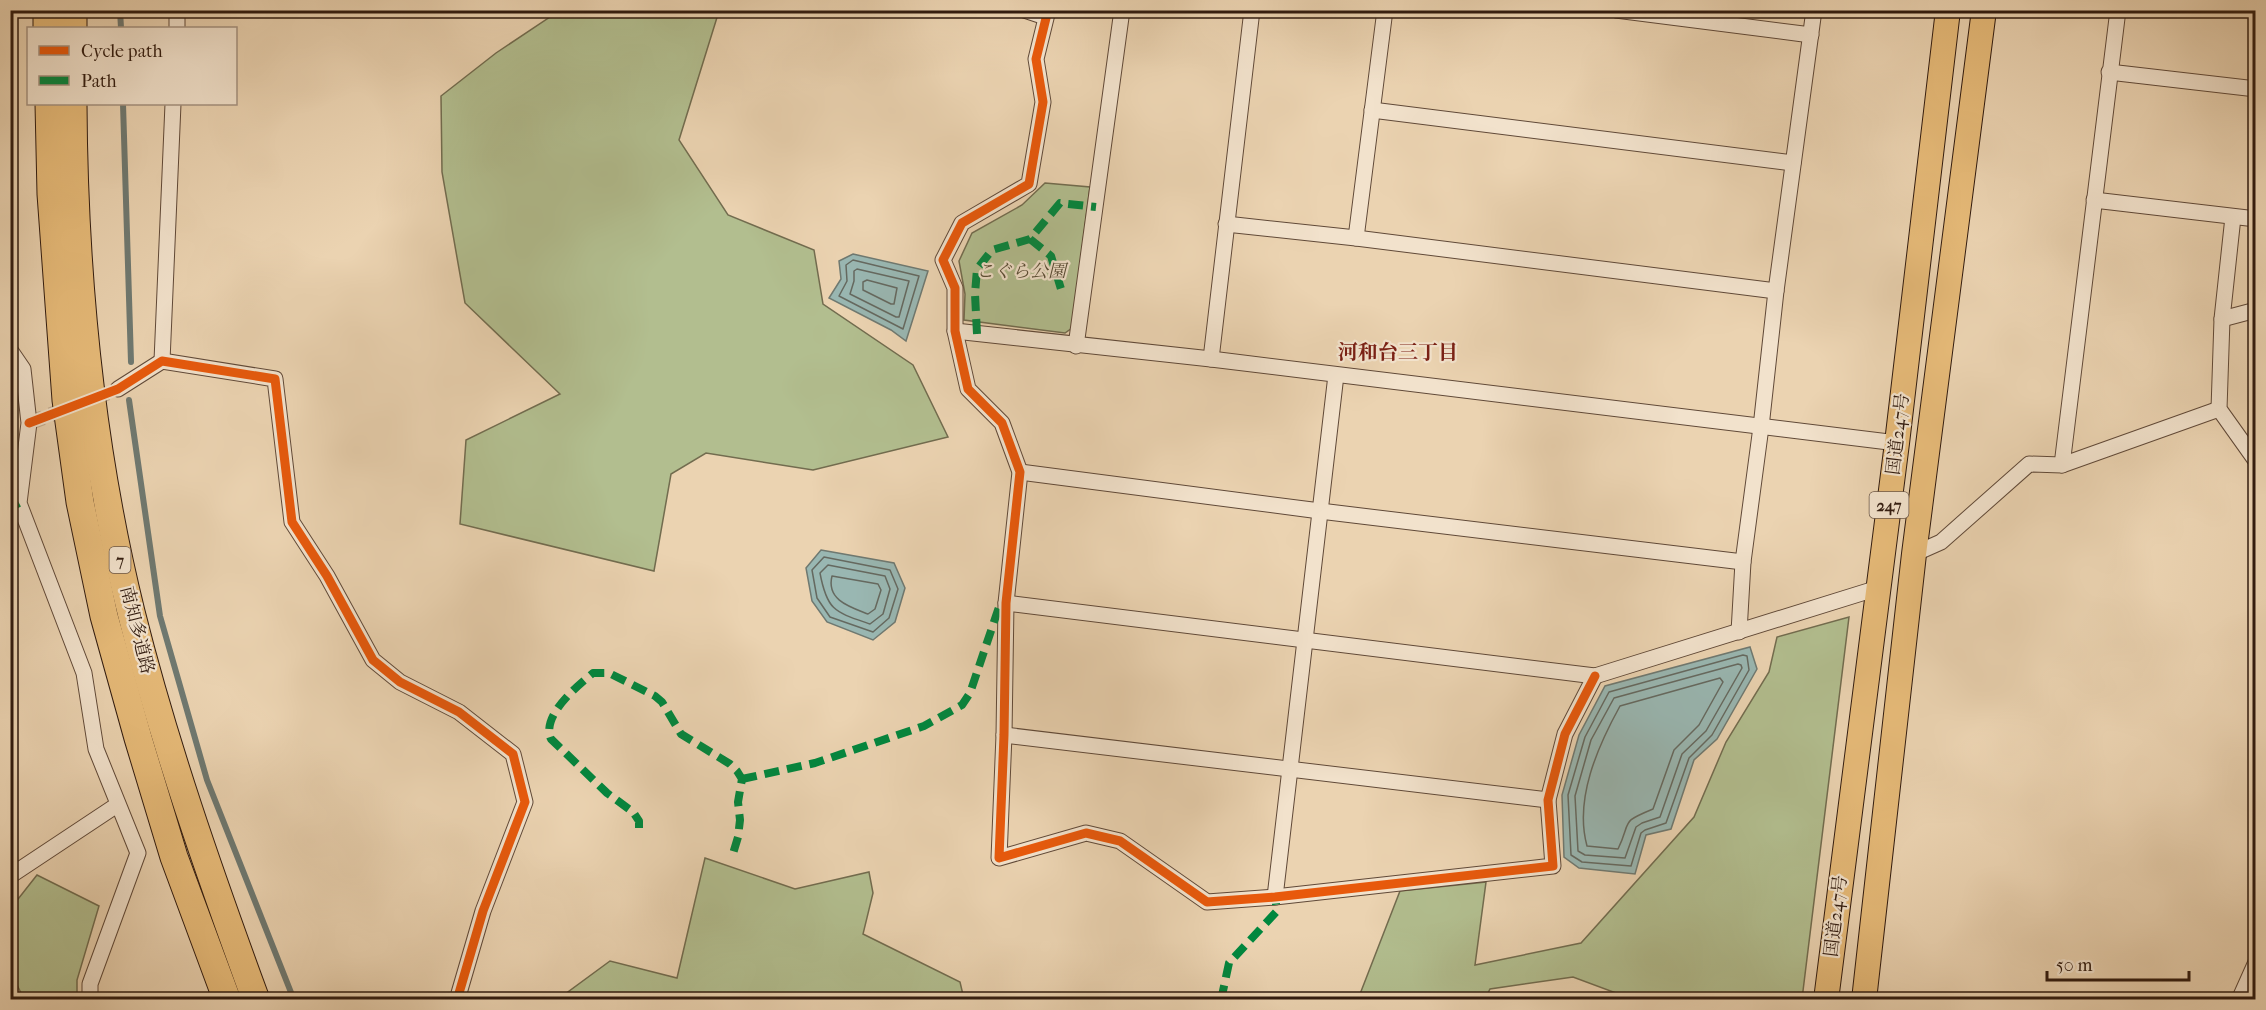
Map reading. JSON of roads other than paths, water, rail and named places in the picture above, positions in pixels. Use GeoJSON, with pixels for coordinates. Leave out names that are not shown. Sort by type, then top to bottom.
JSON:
{"type":"FeatureCollection","features":[{"type":"Feature","properties":{"kind":"highway"},"geometry":{"type":"LineString","coordinates":[[47,10],[47,27]]}},
{"type":"Feature","properties":{"kind":"highway"},"geometry":{"type":"LineString","coordinates":[[73,10],[73,27]]}},
{"type":"Feature","properties":{"kind":"highway","name":"国道247号"},"geometry":{"type":"LineString","coordinates":[[1826,999],[1897,443],[1948,10]]}},
{"type":"Feature","properties":{"kind":"highway","name":"国道247号"},"geometry":{"type":"LineString","coordinates":[[1864,999],[1914,554],[1984,10]]}},
{"type":"Feature","properties":{"kind":"highway","name":"南知多道路"},"geometry":{"type":"LineString","coordinates":[[49,105],[51,194],[65,388],[80,502],[104,616],[138,738],[174,857],[227,999]]}},
{"type":"Feature","properties":{"kind":"highway","name":"南知多道路"},"geometry":{"type":"LineString","coordinates":[[73,105],[79,280],[92,406],[107,500],[131,612],[164,728],[198,841],[256,999]]}},
{"type":"Feature","properties":{"kind":"street"},"geometry":{"type":"LineString","coordinates":[[177,10],[177,27]]}},
{"type":"Feature","properties":{"kind":"street"},"geometry":{"type":"LineString","coordinates":[[1024,10],[1047,14],[1036,59],[1043,102],[1029,184],[962,223],[943,260],[955,288],[955,331],[968,389],[1002,423],[1020,472],[1006,603],[999,858],[1086,833],[1120,841],[1207,902],[1275,897],[1553,866],[1548,800],[1565,734],[1596,676]]}},
{"type":"Feature","properties":{"kind":"street"},"geometry":{"type":"LineString","coordinates":[[1076,346],[1122,10]]}},
{"type":"Feature","properties":{"kind":"street"},"geometry":{"type":"LineString","coordinates":[[1211,359],[1252,10]]}},
{"type":"Feature","properties":{"kind":"street"},"geometry":{"type":"LineString","coordinates":[[1356,238],[1385,10]]}},
{"type":"Feature","properties":{"kind":"street"},"geometry":{"type":"LineString","coordinates":[[1616,10],[1811,35]]}},
{"type":"Feature","properties":{"kind":"street"},"geometry":{"type":"LineString","coordinates":[[1739,632],[1743,562],[1776,291],[1814,10]]}},
{"type":"Feature","properties":{"kind":"street"},"geometry":{"type":"LineString","coordinates":[[2062,465],[2118,10]]}},
{"type":"Feature","properties":{"kind":"street"},"geometry":{"type":"LineString","coordinates":[[2109,72],[2256,89]]}},
{"type":"Feature","properties":{"kind":"street"},"geometry":{"type":"LineString","coordinates":[[162,361],[173,105]]}},
{"type":"Feature","properties":{"kind":"street"},"geometry":{"type":"LineString","coordinates":[[1372,110],[1793,163]]}},
{"type":"Feature","properties":{"kind":"street"},"geometry":{"type":"LineString","coordinates":[[2094,200],[2256,219]]}},
{"type":"Feature","properties":{"kind":"street"},"geometry":{"type":"LineString","coordinates":[[2233,217],[2222,319],[2219,409],[2256,461]]}},
{"type":"Feature","properties":{"kind":"street"},"geometry":{"type":"LineString","coordinates":[[1226,224],[1356,238],[1776,291]]}},
{"type":"Feature","properties":{"kind":"street"},"geometry":{"type":"LineString","coordinates":[[2222,319],[2256,310]]}},
{"type":"Feature","properties":{"kind":"street"},"geometry":{"type":"LineString","coordinates":[[955,331],[1211,359],[1897,443]]}},
{"type":"Feature","properties":{"kind":"street"},"geometry":{"type":"LineString","coordinates":[[10,350],[23,369],[29,423],[19,503],[84,673],[96,749],[138,853],[90,984],[90,999]]}},
{"type":"Feature","properties":{"kind":"street"},"geometry":{"type":"LineString","coordinates":[[118,389],[162,361],[274,379],[292,522],[327,576],[373,660],[400,682],[459,712],[513,754],[525,802],[483,911],[457,999]]}},
{"type":"Feature","properties":{"kind":"street"},"geometry":{"type":"LineString","coordinates":[[1275,897],[1336,375]]}},
{"type":"Feature","properties":{"kind":"street"},"geometry":{"type":"LineString","coordinates":[[1914,554],[1941,542],[2029,464],[2062,465],[2219,409]]}},
{"type":"Feature","properties":{"kind":"street"},"geometry":{"type":"LineString","coordinates":[[1020,472],[1743,562]]}},
{"type":"Feature","properties":{"kind":"street"},"geometry":{"type":"LineString","coordinates":[[1006,603],[1596,676],[1878,588]]}},
{"type":"Feature","properties":{"kind":"street"},"geometry":{"type":"LineString","coordinates":[[1004,735],[1548,800]]}},
{"type":"Feature","properties":{"kind":"street"},"geometry":{"type":"LineString","coordinates":[[10,876],[117,805]]}},
{"type":"Feature","properties":{"kind":"street"},"geometry":{"type":"LineString","coordinates":[[2239,999],[2256,962]]}},
{"type":"Feature","properties":{"kind":"water"},"geometry":{"type":"Polygon","coordinates":[[[853,254],[928,271],[906,341],[891,330],[829,298],[841,279],[839,261],[853,254]]]}},
{"type":"Feature","properties":{"kind":"water"},"geometry":{"type":"Polygon","coordinates":[[[821,550],[894,563],[905,588],[895,622],[873,640],[827,622],[812,601],[806,568],[821,550]]]}},
{"type":"Feature","properties":{"kind":"water"},"geometry":{"type":"Polygon","coordinates":[[[1750,647],[1757,669],[1717,739],[1694,760],[1671,829],[1646,835],[1635,874],[1579,868],[1564,857],[1562,795],[1579,735],[1605,686],[1750,647]]]}},
{"type":"Feature","properties":{"kind":"waterway"},"geometry":{"type":"LineString","coordinates":[[120,10],[121,27]]}},
{"type":"Feature","properties":{"kind":"waterway"},"geometry":{"type":"LineString","coordinates":[[123,105],[131,362]]}},
{"type":"Feature","properties":{"kind":"waterway"},"geometry":{"type":"LineString","coordinates":[[129,400],[160,616],[207,780],[294,1000]]}},
{"type":"Feature","properties":{"kind":"tunnel"},"geometry":{"type":"LineString","coordinates":[[29,423],[118,389]]}},
{"type":"Feature","properties":{"kind":"district","name":"河和台三丁目"},"geometry":{"type":"Point","coordinates":[1398,352]}},
{"type":"Feature","properties":{"kind":"park label","name":"こぐら公園"},"geometry":{"type":"Point","coordinates":[1021,271]}}]}
